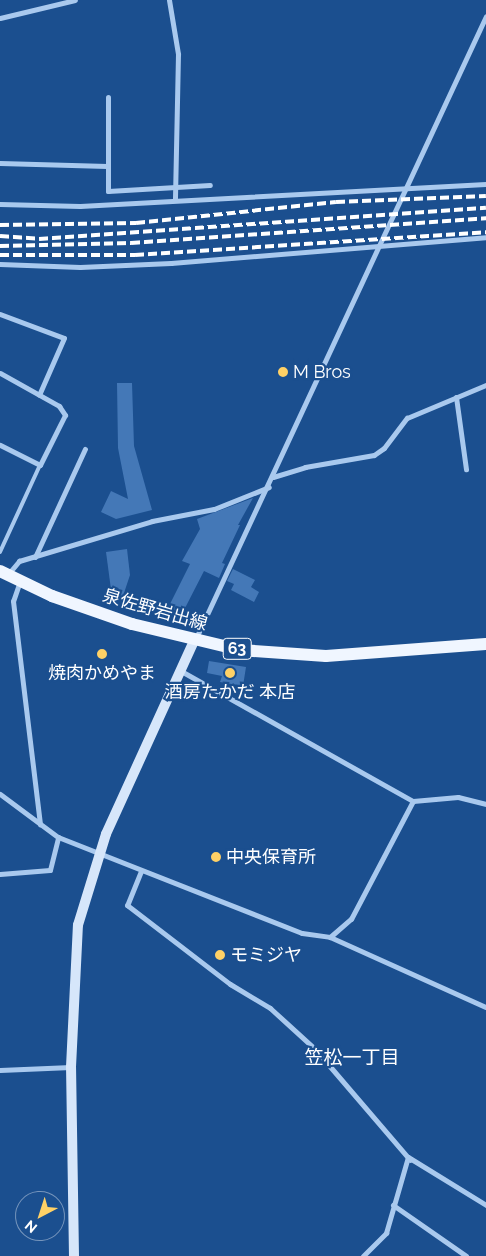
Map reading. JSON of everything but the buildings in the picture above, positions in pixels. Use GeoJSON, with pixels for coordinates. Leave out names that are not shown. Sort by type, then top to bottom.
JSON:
{"type":"FeatureCollection","features":[{"type":"Feature","properties":{"kind":"main road","name":"泉佐野岩出線"},"geometry":{"type":"LineString","coordinates":[[4,573],[20,581],[132,624],[194,641],[240,650],[326,656],[486,644]]}},
{"type":"Feature","properties":{"kind":"street"},"geometry":{"type":"LineString","coordinates":[[0,18],[75,0]]}},
{"type":"Feature","properties":{"kind":"street"},"geometry":{"type":"LineString","coordinates":[[169,0],[178,54],[175,200]]}},
{"type":"Feature","properties":{"kind":"street"},"geometry":{"type":"LineString","coordinates":[[74,1256],[71,1067],[78,925],[99,854],[194,641],[269,487],[380,244],[404,187],[486,16]]}},
{"type":"Feature","properties":{"kind":"street"},"geometry":{"type":"LineString","coordinates":[[108,97],[108,191],[210,185]]}},
{"type":"Feature","properties":{"kind":"street"},"geometry":{"type":"LineString","coordinates":[[0,163],[107,166]]}},
{"type":"Feature","properties":{"kind":"street"},"geometry":{"type":"LineString","coordinates":[[0,204],[80,206],[486,184]]}},
{"type":"Feature","properties":{"kind":"street"},"geometry":{"type":"LineString","coordinates":[[0,264],[80,267],[170,263],[380,244],[486,237]]}},
{"type":"Feature","properties":{"kind":"street"},"geometry":{"type":"LineString","coordinates":[[0,314],[64,338],[39,395]]}},
{"type":"Feature","properties":{"kind":"street"},"geometry":{"type":"LineString","coordinates":[[0,373],[59,406],[65,415],[40,465],[0,445]]}},
{"type":"Feature","properties":{"kind":"street"},"geometry":{"type":"LineString","coordinates":[[273,477],[305,467],[374,455],[384,448],[407,418],[486,385]]}},
{"type":"Feature","properties":{"kind":"street"},"geometry":{"type":"LineString","coordinates":[[456,397],[466,469]]}},
{"type":"Feature","properties":{"kind":"street"},"geometry":{"type":"LineString","coordinates":[[35,557],[85,449]]}},
{"type":"Feature","properties":{"kind":"street"},"geometry":{"type":"LineString","coordinates":[[4,573],[20,561],[152,521],[214,509],[269,487]]}},
{"type":"Feature","properties":{"kind":"street"},"geometry":{"type":"LineString","coordinates":[[20,581],[13,601],[40,824]]}},
{"type":"Feature","properties":{"kind":"street"},"geometry":{"type":"LineString","coordinates":[[181,671],[413,801],[458,797],[486,804]]}},
{"type":"Feature","properties":{"kind":"street"},"geometry":{"type":"LineString","coordinates":[[0,794],[58,837],[302,933],[330,937],[486,1008]]}},
{"type":"Feature","properties":{"kind":"street"},"geometry":{"type":"LineString","coordinates":[[330,937],[351,919],[413,801]]}},
{"type":"Feature","properties":{"kind":"street"},"geometry":{"type":"LineString","coordinates":[[0,874],[50,870],[58,837]]}},
{"type":"Feature","properties":{"kind":"street"},"geometry":{"type":"LineString","coordinates":[[141,871],[127,905],[230,984],[270,1008],[314,1048],[409,1158],[486,1205]]}},
{"type":"Feature","properties":{"kind":"street"},"geometry":{"type":"LineString","coordinates":[[0,1070],[71,1067]]}},
{"type":"Feature","properties":{"kind":"street"},"geometry":{"type":"LineString","coordinates":[[364,1256],[386,1233],[393,1205],[409,1158]]}},
{"type":"Feature","properties":{"kind":"street"},"geometry":{"type":"LineString","coordinates":[[393,1205],[466,1256]]}},
{"type":"Feature","properties":{"kind":"lane"},"geometry":{"type":"LineString","coordinates":[[0,552],[40,465]]}},
{"type":"Feature","properties":{"kind":"railway"},"geometry":{"type":"LineString","coordinates":[[0,225],[136,223],[336,202],[486,196]]}},
{"type":"Feature","properties":{"kind":"railway"},"geometry":{"type":"LineString","coordinates":[[0,236],[39,239],[486,208]]}},
{"type":"Feature","properties":{"kind":"railway"},"geometry":{"type":"LineString","coordinates":[[0,246],[131,243],[486,218]]}},
{"type":"Feature","properties":{"kind":"railway"},"geometry":{"type":"LineString","coordinates":[[0,255],[135,255],[486,232]]}},
{"type":"Feature","properties":{"kind":"place","name":"M Bros"},"geometry":{"type":"Point","coordinates":[283,372]}},
{"type":"Feature","properties":{"kind":"place","name":"焼肉かめやま"},"geometry":{"type":"Point","coordinates":[102,654]}},
{"type":"Feature","properties":{"kind":"place","name":"酒房たかだ 本店"},"geometry":{"type":"Point","coordinates":[230,673]}},
{"type":"Feature","properties":{"kind":"place","name":"中央保育所"},"geometry":{"type":"Point","coordinates":[216,857]}},
{"type":"Feature","properties":{"kind":"place","name":"モミジヤ"},"geometry":{"type":"Point","coordinates":[220,955]}},
{"type":"Feature","properties":{"kind":"district","name":"笠松一丁目"},"geometry":{"type":"Point","coordinates":[352,1058]}}]}
